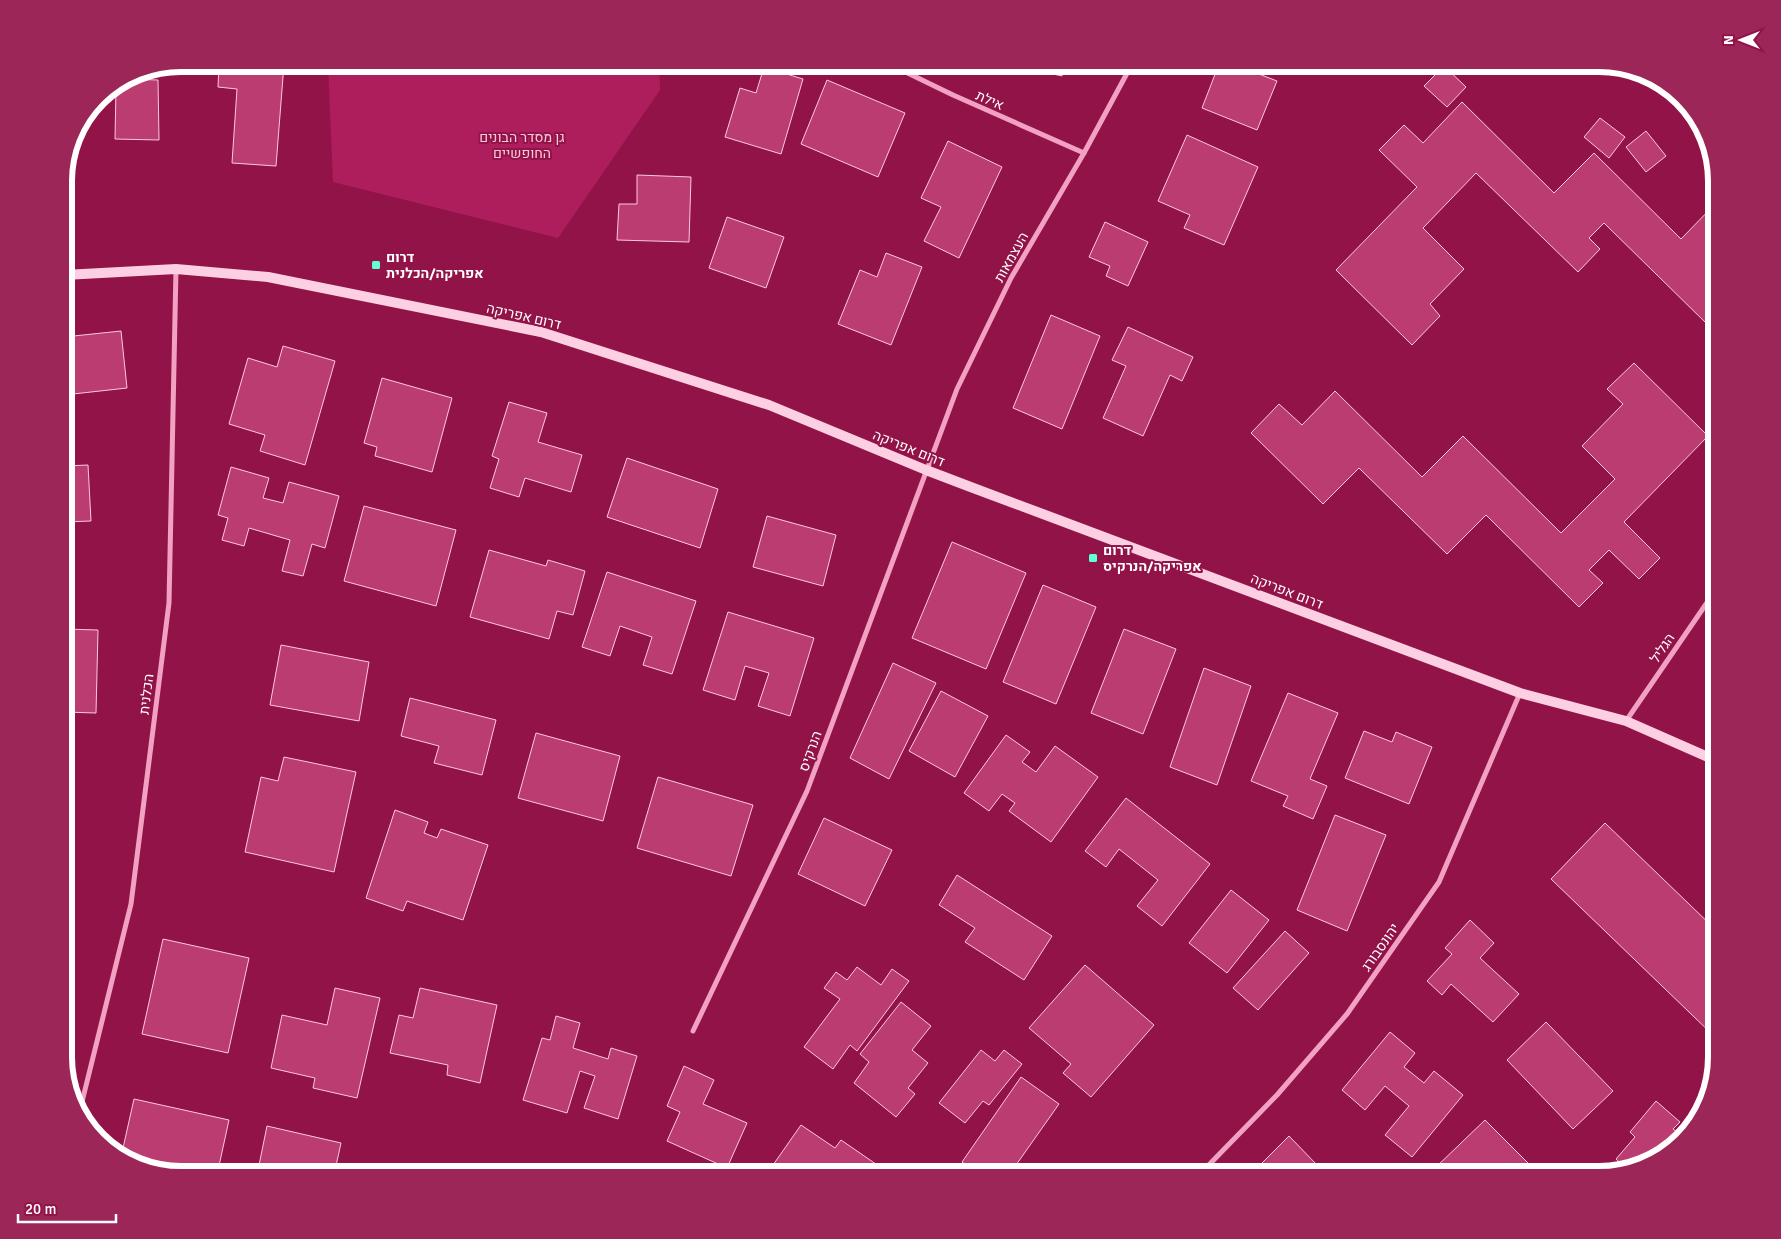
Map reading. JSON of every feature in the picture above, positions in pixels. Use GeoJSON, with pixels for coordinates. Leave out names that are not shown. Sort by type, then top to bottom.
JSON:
{"type":"FeatureCollection","features":[{"type":"Feature","properties":{"kind":"street","name":"אילת"},"geometry":{"type":"LineString","coordinates":[[906,72],[1084,153]]}},
{"type":"Feature","properties":{"kind":"street","name":"העצמאות"},"geometry":{"type":"LineString","coordinates":[[926,470],[957,389],[1007,287],[1084,153],[1128,72]]}},
{"type":"Feature","properties":{"kind":"street","name":"דרום אפריקה"},"geometry":{"type":"LineString","coordinates":[[73,275],[176,269],[268,277],[541,332],[769,405],[926,470],[1520,692],[1626,721],[1708,757]]}},
{"type":"Feature","properties":{"kind":"street","name":"הכלנית"},"geometry":{"type":"LineString","coordinates":[[82,1101],[131,904],[169,603],[176,269]]}},
{"type":"Feature","properties":{"kind":"street","name":"הנרקיס"},"geometry":{"type":"LineString","coordinates":[[692,1031],[807,791],[926,470]]}},
{"type":"Feature","properties":{"kind":"street","name":"הגליל"},"geometry":{"type":"LineString","coordinates":[[1626,721],[1708,601]]}},
{"type":"Feature","properties":{"kind":"street","name":"יהונסבורג"},"geometry":{"type":"LineString","coordinates":[[1208,1166],[1277,1095],[1347,1014],[1439,882],[1520,692]]}},
{"type":"Feature","properties":{"kind":"green space","name":"גן מסדר הבונים החופשיים"},"geometry":{"type":"Polygon","coordinates":[[[328,73],[659,73],[660,90],[558,238],[333,182],[328,73]]]}},
{"type":"Feature","properties":{"kind":"building"},"geometry":{"type":"Polygon","coordinates":[[[1046,72],[1063,72],[1062,76],[1046,72]]]}},
{"type":"Feature","properties":{"kind":"building"},"geometry":{"type":"Polygon","coordinates":[[[1216,72],[1254,72],[1277,81],[1257,130],[1202,108],[1216,72]]]}},
{"type":"Feature","properties":{"kind":"building"},"geometry":{"type":"Polygon","coordinates":[[[1438,72],[1450,72],[1466,87],[1447,107],[1424,86],[1438,72]]]}},
{"type":"Feature","properties":{"kind":"building"},"geometry":{"type":"Polygon","coordinates":[[[219,73],[283,73],[276,166],[232,163],[237,89],[218,87],[219,73]]]}},
{"type":"Feature","properties":{"kind":"building"},"geometry":{"type":"Polygon","coordinates":[[[762,73],[782,73],[803,79],[781,154],[725,137],[740,88],[756,93],[762,73]]]}},
{"type":"Feature","properties":{"kind":"building"},"geometry":{"type":"Polygon","coordinates":[[[144,80],[158,80],[159,140],[115,139],[116,94],[144,80]]]}},
{"type":"Feature","properties":{"kind":"building"},"geometry":{"type":"Polygon","coordinates":[[[827,80],[905,113],[878,177],[801,144],[827,80]]]}},
{"type":"Feature","properties":{"kind":"building"},"geometry":{"type":"Polygon","coordinates":[[[1462,102],[1554,193],[1594,153],[1681,239],[1708,211],[1708,325],[1604,223],[1589,238],[1600,249],[1578,272],[1476,173],[1423,228],[1464,269],[1430,304],[1440,316],[1412,345],[1336,270],[1417,187],[1379,150],[1404,125],[1423,143],[1462,102]]]}},
{"type":"Feature","properties":{"kind":"building"},"geometry":{"type":"Polygon","coordinates":[[[1600,118],[1625,137],[1609,158],[1584,137],[1600,118]]]}},
{"type":"Feature","properties":{"kind":"building"},"geometry":{"type":"Polygon","coordinates":[[[1646,131],[1666,156],[1646,172],[1626,147],[1646,131]]]}},
{"type":"Feature","properties":{"kind":"building"},"geometry":{"type":"Polygon","coordinates":[[[1187,135],[1258,167],[1224,245],[1184,228],[1190,215],[1158,201],[1187,135]]]}},
{"type":"Feature","properties":{"kind":"building"},"geometry":{"type":"Polygon","coordinates":[[[948,141],[1002,167],[959,258],[924,241],[941,207],[921,198],[948,141]]]}},
{"type":"Feature","properties":{"kind":"building"},"geometry":{"type":"Polygon","coordinates":[[[637,175],[691,177],[689,242],[617,240],[619,204],[637,204],[637,175]]]}},
{"type":"Feature","properties":{"kind":"building"},"geometry":{"type":"Polygon","coordinates":[[[727,217],[784,237],[766,288],[709,268],[727,217]]]}},
{"type":"Feature","properties":{"kind":"building"},"geometry":{"type":"Polygon","coordinates":[[[1105,222],[1148,242],[1128,286],[1106,276],[1110,266],[1089,257],[1105,222]]]}},
{"type":"Feature","properties":{"kind":"building"},"geometry":{"type":"Polygon","coordinates":[[[886,253],[922,267],[891,345],[838,324],[860,270],[877,277],[886,253]]]}},
{"type":"Feature","properties":{"kind":"building"},"geometry":{"type":"Polygon","coordinates":[[[1051,315],[1100,336],[1062,429],[1013,408],[1051,315]]]}},
{"type":"Feature","properties":{"kind":"building"},"geometry":{"type":"Polygon","coordinates":[[[1128,327],[1193,357],[1182,381],[1170,375],[1143,436],[1103,418],[1126,366],[1112,360],[1128,327]]]}},
{"type":"Feature","properties":{"kind":"building"},"geometry":{"type":"Polygon","coordinates":[[[121,331],[127,388],[73,394],[73,336],[121,331]]]}},
{"type":"Feature","properties":{"kind":"building"},"geometry":{"type":"Polygon","coordinates":[[[283,346],[335,361],[305,465],[260,451],[265,435],[229,424],[248,358],[277,367],[283,346]]]}},
{"type":"Feature","properties":{"kind":"building"},"geometry":{"type":"Polygon","coordinates":[[[1634,363],[1708,436],[1624,522],[1660,558],[1639,579],[1609,550],[1589,570],[1603,583],[1579,607],[1486,515],[1447,554],[1359,468],[1323,504],[1251,433],[1279,404],[1302,425],[1335,391],[1422,477],[1463,436],[1561,533],[1615,479],[1582,446],[1623,404],[1607,389],[1634,363]]]}},
{"type":"Feature","properties":{"kind":"building"},"geometry":{"type":"Polygon","coordinates":[[[382,378],[452,398],[432,472],[375,456],[377,447],[364,443],[382,378]]]}},
{"type":"Feature","properties":{"kind":"building"},"geometry":{"type":"Polygon","coordinates":[[[509,402],[547,413],[538,442],[582,455],[571,492],[525,478],[519,497],[490,488],[499,459],[492,456],[509,402]]]}},
{"type":"Feature","properties":{"kind":"building"},"geometry":{"type":"Polygon","coordinates":[[[627,458],[718,489],[700,548],[607,517],[627,458]]]}},
{"type":"Feature","properties":{"kind":"building"},"geometry":{"type":"Polygon","coordinates":[[[88,465],[91,521],[73,522],[73,466],[88,465]]]}},
{"type":"Feature","properties":{"kind":"building"},"geometry":{"type":"Polygon","coordinates":[[[231,467],[269,478],[263,498],[283,503],[289,482],[339,496],[325,548],[312,544],[303,576],[282,571],[290,540],[249,528],[244,546],[222,540],[228,518],[218,515],[231,467]]]}},
{"type":"Feature","properties":{"kind":"building"},"geometry":{"type":"Polygon","coordinates":[[[364,506],[456,530],[436,606],[344,581],[364,506]]]}},
{"type":"Feature","properties":{"kind":"building"},"geometry":{"type":"Polygon","coordinates":[[[767,516],[836,535],[823,586],[753,567],[767,516]]]}},
{"type":"Feature","properties":{"kind":"building"},"geometry":{"type":"Polygon","coordinates":[[[952,542],[1026,573],[986,669],[912,638],[952,542]]]}},
{"type":"Feature","properties":{"kind":"building"},"geometry":{"type":"Polygon","coordinates":[[[489,550],[546,566],[548,560],[585,571],[573,615],[557,611],[549,639],[470,617],[489,550]]]}},
{"type":"Feature","properties":{"kind":"building"},"geometry":{"type":"Polygon","coordinates":[[[607,572],[696,601],[672,674],[643,665],[652,637],[620,626],[610,656],[582,647],[607,572]]]}},
{"type":"Feature","properties":{"kind":"building"},"geometry":{"type":"Polygon","coordinates":[[[1043,585],[1096,607],[1056,704],[1003,682],[1043,585]]]}},
{"type":"Feature","properties":{"kind":"building"},"geometry":{"type":"Polygon","coordinates":[[[728,612],[814,638],[790,716],[758,706],[769,673],[745,666],[735,700],[703,690],[728,612]]]}},
{"type":"Feature","properties":{"kind":"building"},"geometry":{"type":"Polygon","coordinates":[[[73,629],[98,630],[96,713],[73,712],[73,629]]]}},
{"type":"Feature","properties":{"kind":"building"},"geometry":{"type":"Polygon","coordinates":[[[1124,629],[1176,649],[1143,734],[1091,713],[1124,629]]]}},
{"type":"Feature","properties":{"kind":"building"},"geometry":{"type":"Polygon","coordinates":[[[281,645],[369,662],[359,721],[270,705],[281,645]]]}},
{"type":"Feature","properties":{"kind":"building"},"geometry":{"type":"Polygon","coordinates":[[[893,663],[936,683],[889,779],[850,758],[893,663]]]}},
{"type":"Feature","properties":{"kind":"building"},"geometry":{"type":"Polygon","coordinates":[[[1204,668],[1251,686],[1217,785],[1170,767],[1204,668]]]}},
{"type":"Feature","properties":{"kind":"building"},"geometry":{"type":"Polygon","coordinates":[[[941,691],[988,716],[955,777],[909,751],[941,691]]]}},
{"type":"Feature","properties":{"kind":"building"},"geometry":{"type":"Polygon","coordinates":[[[1288,693],[1338,713],[1310,779],[1327,786],[1313,819],[1283,806],[1288,796],[1251,781],[1288,693]]]}},
{"type":"Feature","properties":{"kind":"building"},"geometry":{"type":"Polygon","coordinates":[[[410,698],[496,720],[482,775],[434,763],[439,746],[401,736],[410,698]]]}},
{"type":"Feature","properties":{"kind":"building"},"geometry":{"type":"Polygon","coordinates":[[[1364,731],[1392,742],[1396,732],[1432,747],[1409,804],[1345,778],[1364,731]]]}},
{"type":"Feature","properties":{"kind":"building"},"geometry":{"type":"Polygon","coordinates":[[[536,733],[620,756],[603,821],[518,798],[536,733]]]}},
{"type":"Feature","properties":{"kind":"building"},"geometry":{"type":"Polygon","coordinates":[[[1006,735],[1030,752],[1022,762],[1036,772],[1055,746],[1098,777],[1051,842],[1009,811],[1015,803],[1002,794],[989,811],[964,793],[1006,735]]]}},
{"type":"Feature","properties":{"kind":"building"},"geometry":{"type":"Polygon","coordinates":[[[284,757],[356,772],[334,872],[245,852],[261,777],[278,781],[284,757]]]}},
{"type":"Feature","properties":{"kind":"building"},"geometry":{"type":"Polygon","coordinates":[[[658,777],[753,805],[731,876],[637,848],[658,777]]]}},
{"type":"Feature","properties":{"kind":"building"},"geometry":{"type":"Polygon","coordinates":[[[1126,798],[1210,864],[1162,926],[1137,906],[1158,880],[1119,849],[1106,867],[1085,851],[1126,798]]]}},
{"type":"Feature","properties":{"kind":"building"},"geometry":{"type":"Polygon","coordinates":[[[395,810],[428,822],[424,833],[437,838],[441,829],[488,845],[463,920],[407,901],[403,911],[366,898],[395,810]]]}},
{"type":"Feature","properties":{"kind":"building"},"geometry":{"type":"Polygon","coordinates":[[[1335,815],[1386,835],[1347,931],[1297,910],[1335,815]]]}},
{"type":"Feature","properties":{"kind":"building"},"geometry":{"type":"Polygon","coordinates":[[[824,818],[892,850],[865,906],[798,874],[824,818]]]}},
{"type":"Feature","properties":{"kind":"building"},"geometry":{"type":"Polygon","coordinates":[[[1605,823],[1708,922],[1708,1030],[1551,879],[1605,823]]]}},
{"type":"Feature","properties":{"kind":"building"},"geometry":{"type":"Polygon","coordinates":[[[957,875],[1052,936],[1024,980],[965,942],[975,928],[939,905],[957,875]]]}},
{"type":"Feature","properties":{"kind":"building"},"geometry":{"type":"Polygon","coordinates":[[[1231,890],[1269,920],[1227,973],[1189,943],[1231,890]]]}},
{"type":"Feature","properties":{"kind":"building"},"geometry":{"type":"Polygon","coordinates":[[[1470,920],[1494,943],[1480,958],[1519,994],[1493,1022],[1451,984],[1442,995],[1427,981],[1452,954],[1445,948],[1470,920]]]}},
{"type":"Feature","properties":{"kind":"building"},"geometry":{"type":"Polygon","coordinates":[[[1285,931],[1309,953],[1258,1010],[1233,988],[1285,931]]]}},
{"type":"Feature","properties":{"kind":"building"},"geometry":{"type":"Polygon","coordinates":[[[163,939],[249,958],[228,1053],[142,1034],[163,939]]]}},
{"type":"Feature","properties":{"kind":"building"},"geometry":{"type":"Polygon","coordinates":[[[1085,965],[1154,1025],[1091,1097],[1063,1073],[1071,1064],[1029,1028],[1085,965]]]}},
{"type":"Feature","properties":{"kind":"building"},"geometry":{"type":"Polygon","coordinates":[[[857,967],[881,985],[892,969],[909,981],[857,1051],[850,1045],[833,1069],[804,1047],[840,999],[824,988],[836,972],[847,980],[857,967]]]}},
{"type":"Feature","properties":{"kind":"building"},"geometry":{"type":"Polygon","coordinates":[[[335,988],[380,998],[357,1098],[313,1088],[315,1078],[271,1068],[282,1015],[327,1025],[335,988]]]}},
{"type":"Feature","properties":{"kind":"building"},"geometry":{"type":"Polygon","coordinates":[[[420,988],[497,1005],[480,1083],[447,1075],[448,1065],[390,1053],[399,1015],[413,1018],[420,988]]]}},
{"type":"Feature","properties":{"kind":"building"},"geometry":{"type":"Polygon","coordinates":[[[901,1002],[931,1026],[912,1050],[928,1063],[908,1088],[915,1094],[896,1117],[854,1083],[869,1062],[860,1054],[901,1002]]]}},
{"type":"Feature","properties":{"kind":"building"},"geometry":{"type":"Polygon","coordinates":[[[556,1016],[580,1023],[573,1048],[608,1059],[611,1048],[637,1056],[618,1119],[584,1108],[595,1076],[580,1071],[567,1113],[523,1100],[542,1038],[550,1040],[556,1016]]]}},
{"type":"Feature","properties":{"kind":"building"},"geometry":{"type":"Polygon","coordinates":[[[1546,1022],[1613,1091],[1573,1129],[1507,1060],[1546,1022]]]}},
{"type":"Feature","properties":{"kind":"building"},"geometry":{"type":"Polygon","coordinates":[[[1390,1032],[1415,1053],[1404,1067],[1424,1083],[1434,1071],[1463,1095],[1412,1157],[1385,1135],[1409,1106],[1385,1086],[1365,1110],[1342,1090],[1390,1032]]]}},
{"type":"Feature","properties":{"kind":"building"},"geometry":{"type":"Polygon","coordinates":[[[981,1050],[995,1061],[1004,1050],[1022,1064],[989,1105],[983,1101],[965,1123],[939,1103],[981,1050]]]}},
{"type":"Feature","properties":{"kind":"building"},"geometry":{"type":"Polygon","coordinates":[[[684,1066],[714,1080],[703,1104],[747,1123],[728,1166],[723,1166],[667,1141],[680,1112],[667,1106],[684,1066]]]}},
{"type":"Feature","properties":{"kind":"building"},"geometry":{"type":"Polygon","coordinates":[[[1021,1077],[1059,1104],[1015,1166],[968,1166],[962,1162],[1021,1077]]]}},
{"type":"Feature","properties":{"kind":"building"},"geometry":{"type":"Polygon","coordinates":[[[134,1099],[229,1120],[219,1166],[168,1166],[147,1161],[123,1149],[134,1099]]]}},
{"type":"Feature","properties":{"kind":"building"},"geometry":{"type":"Polygon","coordinates":[[[1656,1101],[1680,1122],[1673,1129],[1678,1132],[1660,1148],[1641,1158],[1622,1164],[1616,1159],[1635,1137],[1630,1132],[1656,1101]]]}},
{"type":"Feature","properties":{"kind":"building"},"geometry":{"type":"Polygon","coordinates":[[[1485,1120],[1531,1166],[1437,1166],[1485,1120]]]}},
{"type":"Feature","properties":{"kind":"building"},"geometry":{"type":"Polygon","coordinates":[[[801,1125],[835,1148],[841,1140],[879,1166],[772,1166],[801,1125]]]}},
{"type":"Feature","properties":{"kind":"building"},"geometry":{"type":"Polygon","coordinates":[[[267,1126],[341,1143],[336,1166],[259,1166],[267,1126]]]}},
{"type":"Feature","properties":{"kind":"building"},"geometry":{"type":"Polygon","coordinates":[[[1289,1136],[1318,1166],[1259,1166],[1289,1136]]]}},
{"type":"Feature","properties":{"kind":"place","name":"דרום אפריקה/הכלנית"},"geometry":{"type":"Point","coordinates":[376,265]}},
{"type":"Feature","properties":{"kind":"place","name":"דרום אפריקה/הנרקיס"},"geometry":{"type":"Point","coordinates":[1093,558]}}]}
